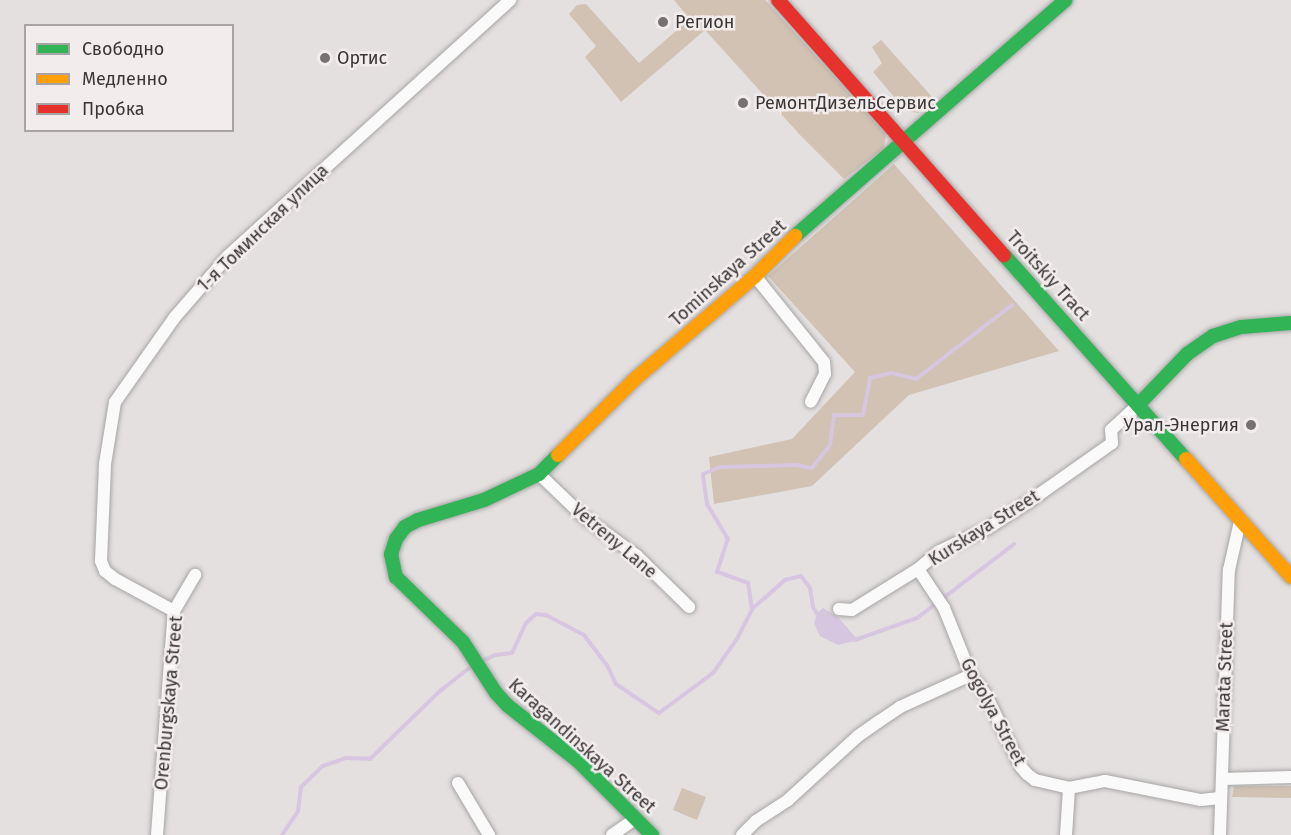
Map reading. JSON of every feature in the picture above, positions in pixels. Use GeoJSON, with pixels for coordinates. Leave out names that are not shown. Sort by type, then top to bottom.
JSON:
{"type":"FeatureCollection","features":[{"type":"Feature","properties":{"kind":"street","name":"1-я Томинская улица"},"geometry":{"type":"LineString","coordinates":[[174,611],[115,579],[105,571],[101,561],[105,464],[115,402],[175,317],[228,256],[510,0]]}},
{"type":"Feature","properties":{"kind":"street","name":"Troitskiy Tract"},"geometry":{"type":"LineString","coordinates":[[778,0],[1291,577]]}},
{"type":"Feature","properties":{"kind":"street","name":"Tominskaya Street"},"geometry":{"type":"LineString","coordinates":[[396,539],[405,527],[418,520],[484,500],[539,474],[635,379],[755,276],[812,220],[1066,0]]}},
{"type":"Feature","properties":{"kind":"street"},"geometry":{"type":"LineString","coordinates":[[755,276],[824,362],[825,374],[811,402]]}},
{"type":"Feature","properties":{"kind":"street"},"geometry":{"type":"LineString","coordinates":[[1138,405],[1187,354],[1213,336],[1241,327],[1291,323]]}},
{"type":"Feature","properties":{"kind":"street","name":"Kurskaya Street"},"geometry":{"type":"LineString","coordinates":[[839,609],[852,610],[918,569],[938,552],[988,528],[1112,443],[1111,430],[1138,405]]}},
{"type":"Feature","properties":{"kind":"street","name":"Vetreny Lane"},"geometry":{"type":"LineString","coordinates":[[539,474],[584,517],[637,556],[689,607]]}},
{"type":"Feature","properties":{"kind":"street","name":"Marata Street"},"geometry":{"type":"LineString","coordinates":[[1220,835],[1229,570],[1239,520]]}},
{"type":"Feature","properties":{"kind":"street","name":"Karagandinskaya Street"},"geometry":{"type":"LineString","coordinates":[[396,539],[391,554],[396,577],[463,642],[496,693],[507,705],[578,761],[652,835]]}},
{"type":"Feature","properties":{"kind":"street","name":"Gogolya Street"},"geometry":{"type":"LineString","coordinates":[[918,569],[944,608],[971,675],[986,695],[1021,767],[1027,774],[1035,780],[1069,788],[1105,781],[1201,800],[1220,798]]}},
{"type":"Feature","properties":{"kind":"street","name":"Orenburgskaya Street"},"geometry":{"type":"LineString","coordinates":[[158,835],[174,611],[195,575]]}},
{"type":"Feature","properties":{"kind":"street"},"geometry":{"type":"LineString","coordinates":[[742,835],[756,821],[788,800],[858,736],[878,722],[900,708],[971,675]]}},
{"type":"Feature","properties":{"kind":"street"},"geometry":{"type":"LineString","coordinates":[[1222,779],[1291,777]]}},
{"type":"Feature","properties":{"kind":"street"},"geometry":{"type":"LineString","coordinates":[[458,783],[489,835]]}},
{"type":"Feature","properties":{"kind":"street"},"geometry":{"type":"LineString","coordinates":[[1066,835],[1069,788]]}},
{"type":"Feature","properties":{"kind":"street"},"geometry":{"type":"LineString","coordinates":[[612,835],[636,818]]}},
{"type":"Feature","properties":{"kind":"shaded area"},"geometry":{"type":"Polygon","coordinates":[[[674,0],[765,0],[886,134],[884,148],[844,179],[801,136],[705,30],[621,102],[585,57],[596,46],[569,14],[577,5],[586,4],[639,63],[690,19],[674,0]]]}},
{"type":"Feature","properties":{"kind":"shaded area"},"geometry":{"type":"Polygon","coordinates":[[[881,40],[934,99],[918,113],[906,111],[873,72],[882,63],[872,47],[881,40]]]}},
{"type":"Feature","properties":{"kind":"shaded area"},"geometry":{"type":"Polygon","coordinates":[[[894,164],[1059,351],[909,395],[812,486],[714,504],[709,457],[792,439],[855,372],[768,276],[894,164]]]}},
{"type":"Feature","properties":{"kind":"shaded area"},"geometry":{"type":"Polygon","coordinates":[[[823,608],[838,617],[858,640],[838,645],[820,636],[814,623],[817,613],[823,608]]]}},
{"type":"Feature","properties":{"kind":"shaded area"},"geometry":{"type":"Polygon","coordinates":[[[1234,786],[1291,786],[1291,798],[1232,797],[1234,786]]]}},
{"type":"Feature","properties":{"kind":"shaded area"},"geometry":{"type":"Polygon","coordinates":[[[682,788],[706,797],[697,820],[673,810],[682,788]]]}},
{"type":"Feature","properties":{"kind":"waterway"},"geometry":{"type":"LineString","coordinates":[[480,662],[495,655],[512,653],[526,623],[536,614],[546,615],[584,635],[607,665],[616,684],[659,713],[713,673],[737,639],[752,610],[748,583],[717,572],[728,539],[707,504],[703,474],[720,467],[796,465],[812,468],[830,445],[834,415],[863,415],[870,378],[891,373],[916,379],[1012,305]]}},
{"type":"Feature","properties":{"kind":"waterway"},"geometry":{"type":"LineString","coordinates":[[855,640],[917,618],[1014,544]]}},
{"type":"Feature","properties":{"kind":"waterway"},"geometry":{"type":"LineString","coordinates":[[752,609],[785,580],[801,576],[810,588],[813,607],[819,617]]}},
{"type":"Feature","properties":{"kind":"waterway"},"geometry":{"type":"LineString","coordinates":[[282,835],[298,811],[301,787],[323,766],[346,758],[370,759],[440,691],[473,665]]}},
{"type":"Feature","properties":{"kind":"traffic: fast"},"geometry":{"type":"LineString","coordinates":[[795,236],[1066,0]]}},
{"type":"Feature","properties":{"kind":"traffic: fast"},"geometry":{"type":"LineString","coordinates":[[1004,255],[1186,459]]}},
{"type":"Feature","properties":{"kind":"traffic: fast"},"geometry":{"type":"LineString","coordinates":[[1138,405],[1187,354],[1213,336],[1241,327],[1291,323]]}},
{"type":"Feature","properties":{"kind":"traffic: fast"},"geometry":{"type":"LineString","coordinates":[[558,455],[539,474],[484,500],[418,520],[405,527],[396,539],[391,554],[396,577],[463,642],[496,693],[507,705],[578,761],[652,835]]}},
{"type":"Feature","properties":{"kind":"traffic: slow"},"geometry":{"type":"LineString","coordinates":[[558,455],[635,379],[755,276],[795,236]]}},
{"type":"Feature","properties":{"kind":"traffic: slow"},"geometry":{"type":"LineString","coordinates":[[1186,459],[1291,577]]}},
{"type":"Feature","properties":{"kind":"traffic: jam"},"geometry":{"type":"LineString","coordinates":[[778,0],[1004,255]]}},
{"type":"Feature","properties":{"kind":"place","name":"Регион"},"geometry":{"type":"Point","coordinates":[663,22]}},
{"type":"Feature","properties":{"kind":"place","name":"Ортис"},"geometry":{"type":"Point","coordinates":[325,58]}},
{"type":"Feature","properties":{"kind":"place","name":"РемонтДизельСервис"},"geometry":{"type":"Point","coordinates":[743,103]}},
{"type":"Feature","properties":{"kind":"place","name":"Урал-Энергия"},"geometry":{"type":"Point","coordinates":[1251,425]}}]}
